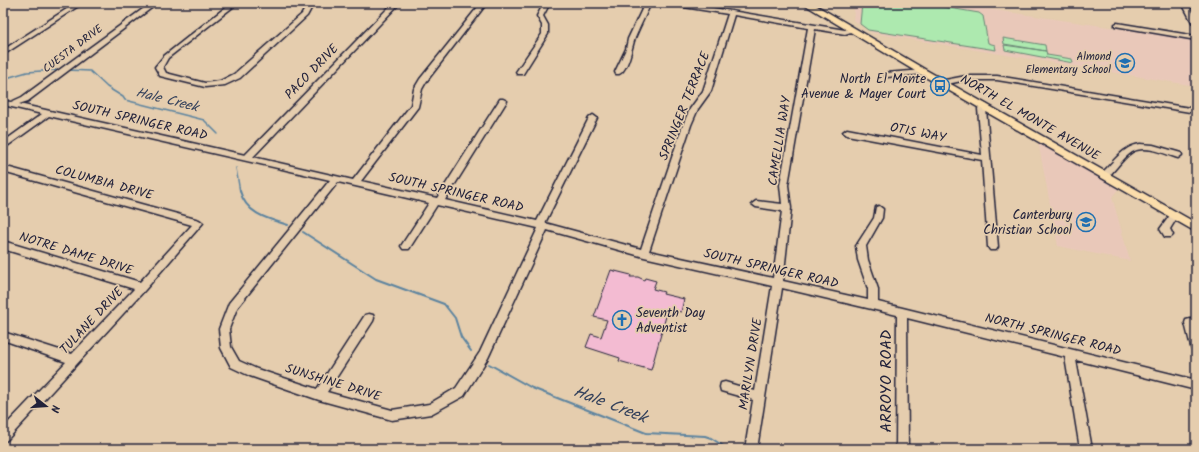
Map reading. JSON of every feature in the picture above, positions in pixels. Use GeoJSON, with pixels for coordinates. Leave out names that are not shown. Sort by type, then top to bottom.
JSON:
{"type":"FeatureCollection","features":[{"type":"Feature","properties":{"kind":"main road","name":"NORTH EL MONTE AVENUE"},"geometry":{"type":"LineString","coordinates":[[806,3],[923,72],[1196,228]]}},
{"type":"Feature","properties":{"kind":"street"},"geometry":{"type":"LineString","coordinates":[[3,53],[80,3]]}},
{"type":"Feature","properties":{"kind":"street","name":"CUESTA DRIVE"},"geometry":{"type":"LineString","coordinates":[[3,109],[25,99],[155,3]]}},
{"type":"Feature","properties":{"kind":"street"},"geometry":{"type":"LineString","coordinates":[[235,3],[166,57],[159,67],[163,74],[205,85],[222,83],[237,76],[305,15],[311,3]]}},
{"type":"Feature","properties":{"kind":"street","name":"PACO DRIVE"},"geometry":{"type":"LineString","coordinates":[[246,159],[396,3]]}},
{"type":"Feature","properties":{"kind":"street"},"geometry":{"type":"LineString","coordinates":[[355,183],[415,105],[418,89],[423,81],[484,3]]}},
{"type":"Feature","properties":{"kind":"street"},"geometry":{"type":"LineString","coordinates":[[520,72],[545,34],[545,25],[540,16],[547,3]]}},
{"type":"Feature","properties":{"kind":"street"},"geometry":{"type":"LineString","coordinates":[[619,72],[629,49],[630,39],[648,3]]}},
{"type":"Feature","properties":{"kind":"street"},"geometry":{"type":"LineString","coordinates":[[671,3],[845,32],[848,28]]}},
{"type":"Feature","properties":{"kind":"street"},"geometry":{"type":"LineString","coordinates":[[1185,3],[1195,22]]}},
{"type":"Feature","properties":{"kind":"street","name":"SPRINGER TERRACE"},"geometry":{"type":"LineString","coordinates":[[644,253],[687,125],[694,109],[707,91],[732,13]]}},
{"type":"Feature","properties":{"kind":"street"},"geometry":{"type":"LineString","coordinates":[[1117,25],[1196,38]]}},
{"type":"Feature","properties":{"kind":"street","name":"CAMELLIA WAY"},"geometry":{"type":"LineString","coordinates":[[777,283],[787,208],[784,185],[812,26]]}},
{"type":"Feature","properties":{"kind":"street"},"geometry":{"type":"LineString","coordinates":[[886,75],[923,72]]}},
{"type":"Feature","properties":{"kind":"street"},"geometry":{"type":"LineString","coordinates":[[943,83],[966,78],[996,78],[1196,111]]}},
{"type":"Feature","properties":{"kind":"street"},"geometry":{"type":"LineString","coordinates":[[406,246],[437,202],[503,101]]}},
{"type":"Feature","properties":{"kind":"street","name":"SOUTH SPRINGER ROAD"},"geometry":{"type":"LineString","coordinates":[[3,103],[542,225],[644,253],[902,312]]}},
{"type":"Feature","properties":{"kind":"street"},"geometry":{"type":"LineString","coordinates":[[983,105],[985,158],[994,247]]}},
{"type":"Feature","properties":{"kind":"street"},"geometry":{"type":"LineString","coordinates":[[3,146],[47,114]]}},
{"type":"Feature","properties":{"kind":"street","name":"SUNSHINE DRIVE"},"geometry":{"type":"LineString","coordinates":[[336,179],[233,306],[224,329],[226,348],[235,364],[254,373],[319,395],[392,415],[431,409],[460,392],[484,355],[542,225],[593,118]]}},
{"type":"Feature","properties":{"kind":"street","name":"OTIS WAY"},"geometry":{"type":"LineString","coordinates":[[847,132],[985,158]]}},
{"type":"Feature","properties":{"kind":"street"},"geometry":{"type":"LineString","coordinates":[[1105,175],[1128,151],[1138,147],[1157,148],[1178,155]]}},
{"type":"Feature","properties":{"kind":"street","name":"COLUMBIA DRIVE"},"geometry":{"type":"LineString","coordinates":[[3,169],[199,223]]}},
{"type":"Feature","properties":{"kind":"street"},"geometry":{"type":"LineString","coordinates":[[756,204],[787,208]]}},
{"type":"Feature","properties":{"kind":"street"},"geometry":{"type":"LineString","coordinates":[[873,305],[873,289],[863,260],[861,246],[878,218],[879,209]]}},
{"type":"Feature","properties":{"kind":"street"},"geometry":{"type":"LineString","coordinates":[[1168,235],[1165,229],[1174,216]]}},
{"type":"Feature","properties":{"kind":"street","name":"TULANE DRIVE"},"geometry":{"type":"LineString","coordinates":[[3,436],[75,360],[199,223]]}},
{"type":"Feature","properties":{"kind":"street","name":"NOTRE DAME DRIVE"},"geometry":{"type":"LineString","coordinates":[[3,245],[142,287]]}},
{"type":"Feature","properties":{"kind":"street","name":"MARILYN DRIVE"},"geometry":{"type":"LineString","coordinates":[[752,449],[777,283]]}},
{"type":"Feature","properties":{"kind":"street","name":"NORTH SPRINGER ROAD"},"geometry":{"type":"LineString","coordinates":[[902,312],[1196,385]]}},
{"type":"Feature","properties":{"kind":"street","name":"ARROYO ROAD"},"geometry":{"type":"LineString","coordinates":[[902,312],[902,449]]}},
{"type":"Feature","properties":{"kind":"street"},"geometry":{"type":"LineString","coordinates":[[319,395],[369,318]]}},
{"type":"Feature","properties":{"kind":"street"},"geometry":{"type":"LineString","coordinates":[[1190,323],[1196,346]]}},
{"type":"Feature","properties":{"kind":"street"},"geometry":{"type":"LineString","coordinates":[[3,336],[75,360]]}},
{"type":"Feature","properties":{"kind":"street"},"geometry":{"type":"LineString","coordinates":[[1070,353],[1086,449]]}},
{"type":"Feature","properties":{"kind":"street"},"geometry":{"type":"LineString","coordinates":[[724,387],[760,397]]}},
{"type":"Feature","properties":{"kind":"shaded area","name":"Almond Elementary School"},"geometry":{"type":"Polygon","coordinates":[[[855,3],[947,3],[1196,40],[1196,86],[872,33],[853,20],[855,3]]]}},
{"type":"Feature","properties":{"kind":"shaded area","name":"Canterbury Christian School"},"geometry":{"type":"Polygon","coordinates":[[[1038,141],[1120,187],[1112,197],[1130,261],[1058,246],[1038,141]]]}},
{"type":"Feature","properties":{"kind":"green space"},"geometry":{"type":"Polygon","coordinates":[[[862,3],[920,3],[979,13],[983,16],[988,43],[995,45],[996,50],[868,30],[860,24],[862,3]]]}},
{"type":"Feature","properties":{"kind":"green space"},"geometry":{"type":"Polygon","coordinates":[[[1003,38],[1045,45],[1046,51],[1004,44],[1003,38]]]}},
{"type":"Feature","properties":{"kind":"green space"},"geometry":{"type":"Polygon","coordinates":[[[1004,45],[1046,51],[1047,55],[1072,59],[1073,63],[1005,50],[1004,45]]]}},
{"type":"Feature","properties":{"kind":"building","name":"Seventh Day Adventist"},"geometry":{"type":"Polygon","coordinates":[[[611,270],[631,275],[630,277],[638,277],[644,280],[645,278],[656,281],[653,289],[664,292],[663,294],[684,299],[681,312],[668,309],[651,370],[619,361],[620,358],[586,347],[591,334],[601,337],[607,320],[594,317],[611,270]]]}},
{"type":"Feature","properties":{"kind":"waterway","name":"Hale Creek"},"geometry":{"type":"LineString","coordinates":[[3,79],[27,72],[56,70]]}},
{"type":"Feature","properties":{"kind":"waterway","name":"Hale Creek"},"geometry":{"type":"LineString","coordinates":[[67,70],[90,71],[107,87],[123,97],[125,100],[204,120],[218,134]]}},
{"type":"Feature","properties":{"kind":"waterway","name":"Hale Creek"},"geometry":{"type":"LineString","coordinates":[[236,168],[240,192]]}},
{"type":"Feature","properties":{"kind":"waterway","name":"Hale Creek"},"geometry":{"type":"LineString","coordinates":[[240,191],[247,205],[253,210],[266,218],[288,225]]}},
{"type":"Feature","properties":{"kind":"waterway","name":"Hale Creek"},"geometry":{"type":"LineString","coordinates":[[303,232],[376,279],[444,304],[455,318],[461,337],[471,351]]}},
{"type":"Feature","properties":{"kind":"waterway","name":"Hale Creek"},"geometry":{"type":"LineString","coordinates":[[489,364],[532,388],[646,433],[705,436],[711,438],[728,449]]}},
{"type":"Feature","properties":{"kind":"place","name":"Almond Elementary School"},"geometry":{"type":"Point","coordinates":[1125,63]}},
{"type":"Feature","properties":{"kind":"place","name":"North El Monte Avenue & Mayer Court"},"geometry":{"type":"Point","coordinates":[940,86]}},
{"type":"Feature","properties":{"kind":"place","name":"Canterbury Christian School"},"geometry":{"type":"Point","coordinates":[1086,222]}},
{"type":"Feature","properties":{"kind":"place","name":"Seventh Day Adventist"},"geometry":{"type":"Point","coordinates":[622,320]}}]}
